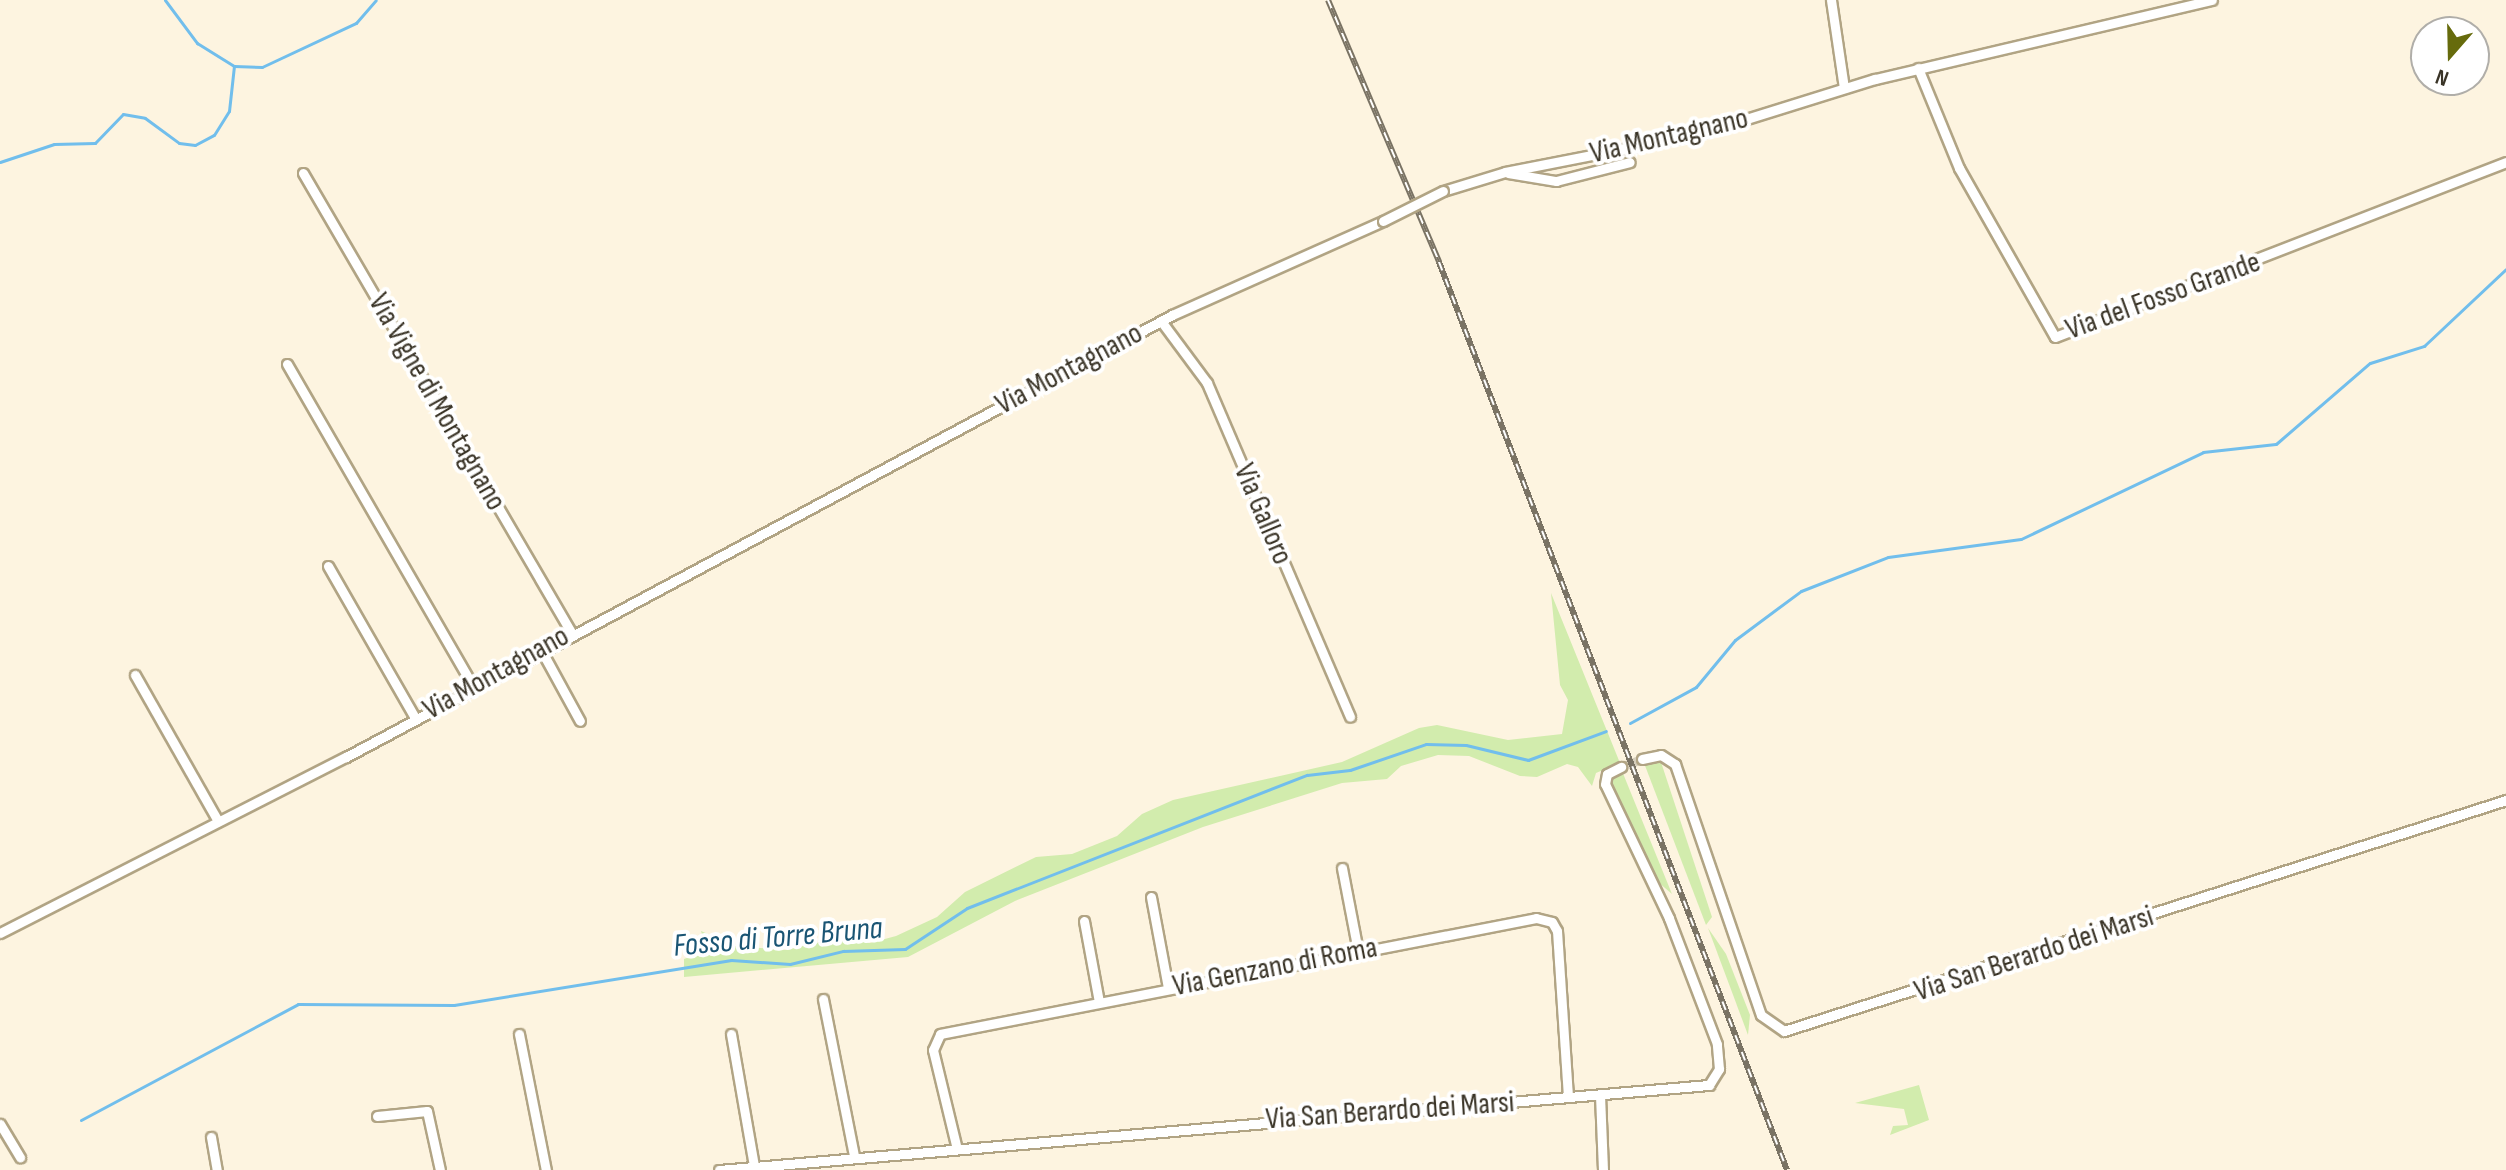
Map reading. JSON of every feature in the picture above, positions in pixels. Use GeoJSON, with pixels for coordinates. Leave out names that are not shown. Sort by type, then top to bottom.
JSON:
{"type":"FeatureCollection","features":[{"type":"Feature","properties":{"kind":"street"},"geometry":{"type":"LineString","coordinates":[[1831,0],[1844,88]]}},
{"type":"Feature","properties":{"kind":"street","name":"Via Montagnano"},"geometry":{"type":"LineString","coordinates":[[0,933],[415,718],[540,648],[1161,321],[1443,191],[1505,172],[1684,138],[1918,68],[2212,0]]}},
{"type":"Feature","properties":{"kind":"street","name":"Via del Fosso Grande"},"geometry":{"type":"LineString","coordinates":[[1918,68],[1959,168],[2052,338],[2506,162]]}},
{"type":"Feature","properties":{"kind":"street"},"geometry":{"type":"LineString","coordinates":[[1505,172],[1556,181],[1630,162]]}},
{"type":"Feature","properties":{"kind":"street","name":"Via Vigne di Montagnano"},"geometry":{"type":"LineString","coordinates":[[303,173],[571,632]]}},
{"type":"Feature","properties":{"kind":"street","name":"Via Galloro"},"geometry":{"type":"LineString","coordinates":[[1161,321],[1207,383],[1350,717]]}},
{"type":"Feature","properties":{"kind":"street"},"geometry":{"type":"LineString","coordinates":[[287,364],[473,686]]}},
{"type":"Feature","properties":{"kind":"street"},"geometry":{"type":"LineString","coordinates":[[328,566],[415,718]]}},
{"type":"Feature","properties":{"kind":"street"},"geometry":{"type":"LineString","coordinates":[[540,648],[580,721]]}},
{"type":"Feature","properties":{"kind":"street"},"geometry":{"type":"LineString","coordinates":[[135,675],[218,821]]}},
{"type":"Feature","properties":{"kind":"street","name":"Via San Berardo dei Marsi"},"geometry":{"type":"LineString","coordinates":[[1642,759],[1661,755],[1675,764],[1761,1015],[1784,1031],[2506,800]]}},
{"type":"Feature","properties":{"kind":"street","name":"Via San Berardo dei Marsi"},"geometry":{"type":"LineString","coordinates":[[719,1170],[956,1145],[1703,1087],[1720,1066],[1674,931],[1605,784],[1607,774],[1621,767]]}},
{"type":"Feature","properties":{"kind":"street"},"geometry":{"type":"LineString","coordinates":[[1342,868],[1358,951]]}},
{"type":"Feature","properties":{"kind":"street"},"geometry":{"type":"LineString","coordinates":[[1151,897],[1168,988]]}},
{"type":"Feature","properties":{"kind":"street","name":"Via Genzano di Roma"},"geometry":{"type":"LineString","coordinates":[[956,1145],[934,1055],[935,1036],[1528,918],[1552,922],[1568,1097]]}},
{"type":"Feature","properties":{"kind":"street"},"geometry":{"type":"LineString","coordinates":[[1084,921],[1099,1002]]}},
{"type":"Feature","properties":{"kind":"street"},"geometry":{"type":"LineString","coordinates":[[823,999],[854,1156]]}},
{"type":"Feature","properties":{"kind":"street"},"geometry":{"type":"LineString","coordinates":[[519,1034],[546,1170]]}},
{"type":"Feature","properties":{"kind":"street"},"geometry":{"type":"LineString","coordinates":[[731,1034],[754,1166]]}},
{"type":"Feature","properties":{"kind":"street"},"geometry":{"type":"LineString","coordinates":[[1600,1095],[1603,1170]]}},
{"type":"Feature","properties":{"kind":"street"},"geometry":{"type":"LineString","coordinates":[[377,1116],[427,1111],[440,1170]]}},
{"type":"Feature","properties":{"kind":"street"},"geometry":{"type":"LineString","coordinates":[[0,1124],[20,1157]]}},
{"type":"Feature","properties":{"kind":"street"},"geometry":{"type":"LineString","coordinates":[[211,1137],[217,1170]]}},
{"type":"Feature","properties":{"kind":"green space"},"geometry":{"type":"Polygon","coordinates":[[[1551,593],[1620,763],[1596,773],[1592,786],[1578,767],[1567,764],[1537,777],[1520,776],[1469,756],[1438,755],[1401,766],[1387,779],[1342,783],[1203,827],[1015,901],[908,957],[684,977],[684,959],[707,951],[701,931],[735,946],[785,950],[839,938],[870,943],[896,936],[937,917],[965,892],[1036,857],[1072,854],[1117,836],[1142,814],[1173,800],[1342,762],[1419,728],[1437,725],[1508,740],[1562,734],[1568,700],[1560,685],[1551,593]]]}},
{"type":"Feature","properties":{"kind":"green space"},"geometry":{"type":"Polygon","coordinates":[[[1660,759],[1712,917],[1706,925],[1644,763],[1660,759]]]}},
{"type":"Feature","properties":{"kind":"green space"},"geometry":{"type":"Polygon","coordinates":[[[1622,771],[1672,894],[1658,882],[1610,779],[1622,771]]]}},
{"type":"Feature","properties":{"kind":"green space"},"geometry":{"type":"Polygon","coordinates":[[[1708,928],[1726,954],[1750,1015],[1748,1035],[1708,928]]]}},
{"type":"Feature","properties":{"kind":"green space"},"geometry":{"type":"Polygon","coordinates":[[[1919,1085],[1929,1120],[1890,1135],[1893,1126],[1908,1125],[1904,1109],[1855,1103],[1919,1085]]]}},
{"type":"Feature","properties":{"kind":"waterway"},"geometry":{"type":"LineString","coordinates":[[165,0],[197,43],[234,66],[262,67],[356,23],[376,0]]}},
{"type":"Feature","properties":{"kind":"waterway"},"geometry":{"type":"LineString","coordinates":[[0,162],[54,144],[95,143],[123,114],[145,118],[179,143],[195,145],[214,135],[229,111],[234,66]]}},
{"type":"Feature","properties":{"kind":"waterway","name":"Fosso di Torre Bruna"},"geometry":{"type":"LineString","coordinates":[[1630,723],[1696,687],[1735,640],[1801,591],[1888,557],[2021,539],[2203,452],[2276,444],[2370,363],[2424,346],[2506,269]]}},
{"type":"Feature","properties":{"kind":"waterway","name":"Fosso di Torre Bruna"},"geometry":{"type":"LineString","coordinates":[[81,1120],[298,1004],[454,1005],[731,960],[790,964],[843,951],[905,949],[967,908],[1307,775],[1350,770],[1426,744],[1466,745],[1528,760],[1606,731]]}},
{"type":"Feature","properties":{"kind":"tunnel"},"geometry":{"type":"LineString","coordinates":[[1621,767],[1642,759]]}},
{"type":"Feature","properties":{"kind":"railway"},"geometry":{"type":"LineString","coordinates":[[1328,0],[1439,262],[1787,1170]]}}]}
